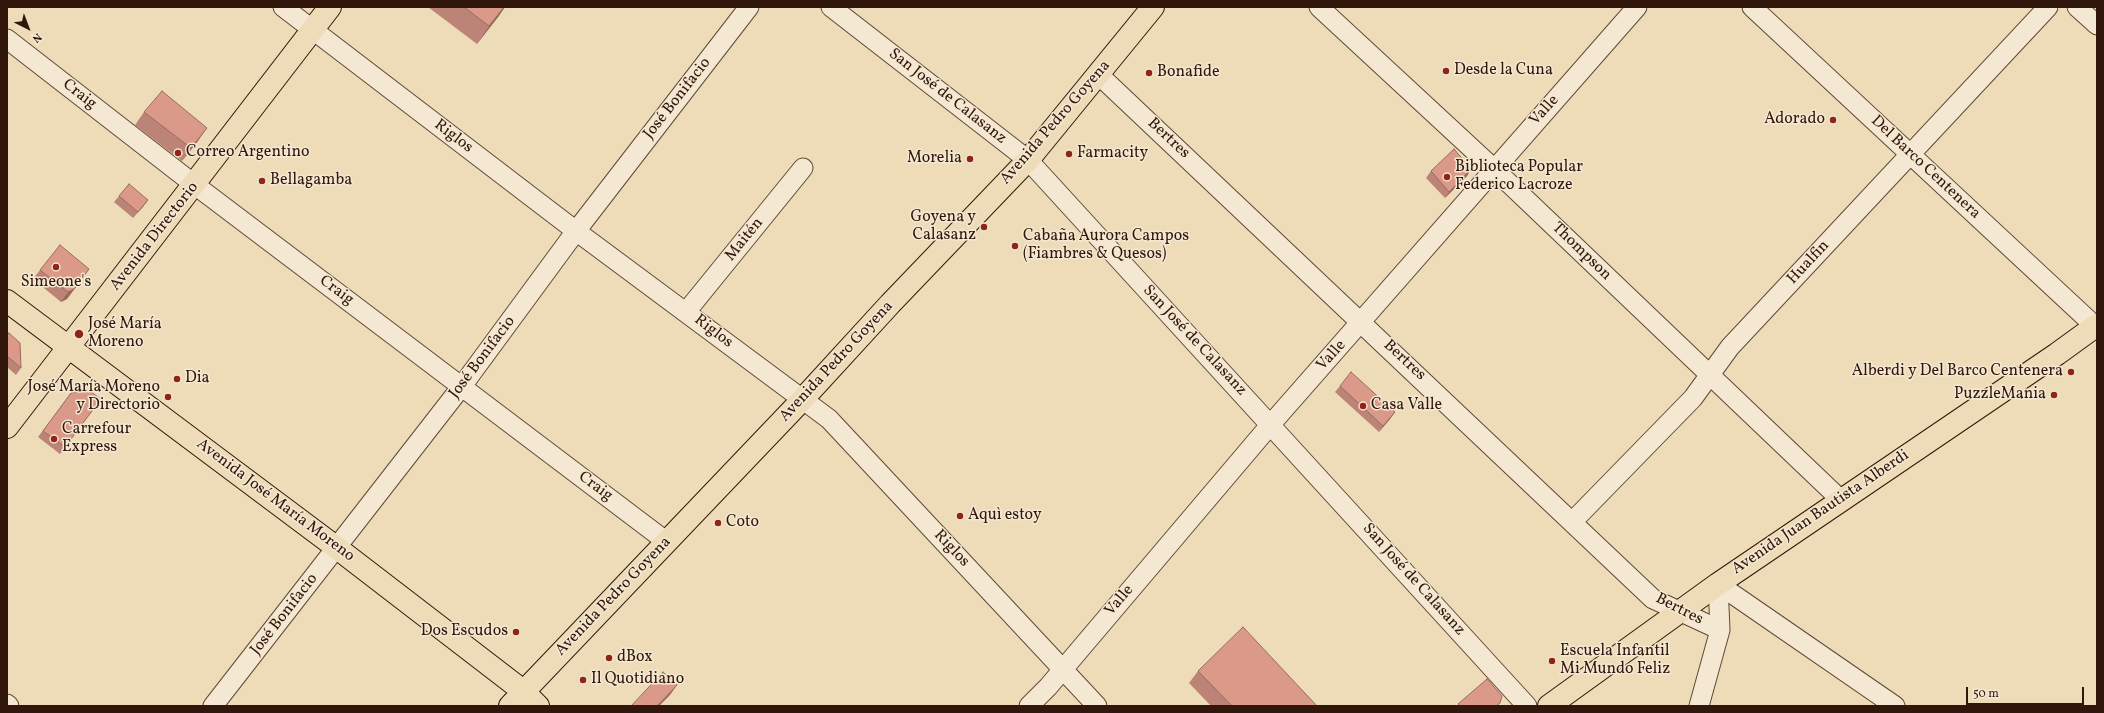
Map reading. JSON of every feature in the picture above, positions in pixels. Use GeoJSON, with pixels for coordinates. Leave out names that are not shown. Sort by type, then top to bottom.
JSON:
{"type":"FeatureCollection","features":[{"type":"Feature","properties":{"kind":"main road","name":"Avenida Directorio"},"geometry":{"type":"LineString","coordinates":[[7,427],[195,185],[330,7]]}},
{"type":"Feature","properties":{"kind":"main road","name":"Avenida Pedro Goyena"},"geometry":{"type":"LineString","coordinates":[[516,699],[802,400],[890,304],[1028,160],[1099,75],[1153,7]]}},
{"type":"Feature","properties":{"kind":"main road","name":"Avenida José María Moreno"},"geometry":{"type":"LineString","coordinates":[[7,301],[338,548],[516,699],[538,706]]}},
{"type":"Feature","properties":{"kind":"main road","name":"Avenida Juan Bautista Alberdi"},"geometry":{"type":"LineString","coordinates":[[1549,706],[1718,584],[2096,326]]}},
{"type":"Feature","properties":{"kind":"street","name":"Riglos"},"geometry":{"type":"LineString","coordinates":[[283,7],[576,231],[829,419],[1098,706]]}},
{"type":"Feature","properties":{"kind":"street","name":"José Bonifacio"},"geometry":{"type":"LineString","coordinates":[[213,706],[338,548],[462,386],[576,231],[749,7]]}},
{"type":"Feature","properties":{"kind":"street","name":"San José de Calasanz"},"geometry":{"type":"LineString","coordinates":[[831,7],[1028,160],[1271,424],[1527,706]]}},
{"type":"Feature","properties":{"kind":"street","name":"Thompson"},"geometry":{"type":"LineString","coordinates":[[1320,7],[1494,169],[1841,500]]}},
{"type":"Feature","properties":{"kind":"street","name":"Valle"},"geometry":{"type":"LineString","coordinates":[[1029,706],[1271,424],[1637,7]]}},
{"type":"Feature","properties":{"kind":"street","name":"Del Barco Centenera"},"geometry":{"type":"LineString","coordinates":[[1752,7],[2096,326]]}},
{"type":"Feature","properties":{"kind":"street","name":"Hualfin"},"geometry":{"type":"LineString","coordinates":[[1573,521],[1693,398],[1730,347],[2048,7]]}},
{"type":"Feature","properties":{"kind":"street"},"geometry":{"type":"LineString","coordinates":[[2077,7],[2097,25]]}},
{"type":"Feature","properties":{"kind":"street","name":"Craig"},"geometry":{"type":"LineString","coordinates":[[7,39],[195,185],[667,542]]}},
{"type":"Feature","properties":{"kind":"street","name":"Bertres"},"geometry":{"type":"LineString","coordinates":[[1099,75],[1573,521],[1653,599],[1720,630]]}},
{"type":"Feature","properties":{"kind":"street","name":"Maitén"},"geometry":{"type":"LineString","coordinates":[[686,312],[803,168]]}},
{"type":"Feature","properties":{"kind":"street"},"geometry":{"type":"LineString","coordinates":[[1699,706],[1720,630],[1718,584]]}},
{"type":"Feature","properties":{"kind":"street"},"geometry":{"type":"LineString","coordinates":[[1718,584],[1895,706]]}},
{"type":"Feature","properties":{"kind":"building"},"geometry":{"type":"Polygon","coordinates":[[[464,7],[504,7],[489,26],[464,7]]]}},
{"type":"Feature","properties":{"kind":"building"},"geometry":{"type":"Polygon","coordinates":[[[162,91],[207,128],[191,148],[144,112],[162,91]]]}},
{"type":"Feature","properties":{"kind":"building","name":"Biblioteca Popular Federico Lacroze"},"geometry":{"type":"Polygon","coordinates":[[[1454,149],[1471,169],[1449,192],[1431,171],[1454,149]]]}},
{"type":"Feature","properties":{"kind":"building"},"geometry":{"type":"Polygon","coordinates":[[[129,184],[148,200],[138,212],[119,196],[129,184]]]}},
{"type":"Feature","properties":{"kind":"building","name":"Simeone's"},"geometry":{"type":"Polygon","coordinates":[[[60,245],[89,269],[74,289],[68,292],[40,270],[60,245]]]}},
{"type":"Feature","properties":{"kind":"building"},"geometry":{"type":"Polygon","coordinates":[[[9,333],[20,343],[21,368],[7,356],[7,335],[9,333]]]}},
{"type":"Feature","properties":{"kind":"building"},"geometry":{"type":"Polygon","coordinates":[[[1351,372],[1395,412],[1383,426],[1340,386],[1351,372]]]}},
{"type":"Feature","properties":{"kind":"building"},"geometry":{"type":"Polygon","coordinates":[[[88,390],[101,399],[65,447],[43,431],[71,393],[88,390]]]}},
{"type":"Feature","properties":{"kind":"building"},"geometry":{"type":"Polygon","coordinates":[[[1243,627],[1317,706],[1232,706],[1198,671],[1243,627]]]}},
{"type":"Feature","properties":{"kind":"building"},"geometry":{"type":"Polygon","coordinates":[[[663,672],[677,685],[657,706],[631,706],[663,672]]]}},
{"type":"Feature","properties":{"kind":"building"},"geometry":{"type":"Polygon","coordinates":[[[1487,679],[1502,696],[1500,703],[1496,706],[1460,706],[1458,704],[1487,679]]]}},
{"type":"Feature","properties":{"kind":"place","name":"Desde la Cuna"},"geometry":{"type":"Point","coordinates":[1446,71]}},
{"type":"Feature","properties":{"kind":"place","name":"Bonafide"},"geometry":{"type":"Point","coordinates":[1149,73]}},
{"type":"Feature","properties":{"kind":"place","name":"Adorado"},"geometry":{"type":"Point","coordinates":[1833,120]}},
{"type":"Feature","properties":{"kind":"place","name":"Correo Argentino"},"geometry":{"type":"Point","coordinates":[178,153]}},
{"type":"Feature","properties":{"kind":"place","name":"Farmacity"},"geometry":{"type":"Point","coordinates":[1069,154]}},
{"type":"Feature","properties":{"kind":"place","name":"Morelia"},"geometry":{"type":"Point","coordinates":[970,159]}},
{"type":"Feature","properties":{"kind":"place","name":"Biblioteca Popular Federico Lacroze"},"geometry":{"type":"Point","coordinates":[1447,177]}},
{"type":"Feature","properties":{"kind":"place","name":"Bellagamba"},"geometry":{"type":"Point","coordinates":[262,181]}},
{"type":"Feature","properties":{"kind":"place","name":"Goyena y Calasanz"},"geometry":{"type":"Point","coordinates":[984,227]}},
{"type":"Feature","properties":{"kind":"place","name":"Cabaña Aurora Campos (Fiambres & Quesos)"},"geometry":{"type":"Point","coordinates":[1015,246]}},
{"type":"Feature","properties":{"kind":"place","name":"Simeone's"},"geometry":{"type":"Point","coordinates":[56,267]}},
{"type":"Feature","properties":{"kind":"place","name":"José María Moreno"},"geometry":{"type":"Point","coordinates":[79,334]}},
{"type":"Feature","properties":{"kind":"place","name":"Alberdi y Del Barco Centenera"},"geometry":{"type":"Point","coordinates":[2071,372]}},
{"type":"Feature","properties":{"kind":"place","name":"Dia"},"geometry":{"type":"Point","coordinates":[177,379]}},
{"type":"Feature","properties":{"kind":"place","name":"PuzzleMania"},"geometry":{"type":"Point","coordinates":[2054,395]}},
{"type":"Feature","properties":{"kind":"place","name":"José María Moreno y Directorio"},"geometry":{"type":"Point","coordinates":[168,397]}},
{"type":"Feature","properties":{"kind":"place","name":"Casa Valle"},"geometry":{"type":"Point","coordinates":[1363,406]}},
{"type":"Feature","properties":{"kind":"place","name":"Carrefour Express"},"geometry":{"type":"Point","coordinates":[54,439]}},
{"type":"Feature","properties":{"kind":"place","name":"Aquì estoy"},"geometry":{"type":"Point","coordinates":[960,516]}},
{"type":"Feature","properties":{"kind":"place","name":"Coto"},"geometry":{"type":"Point","coordinates":[718,523]}},
{"type":"Feature","properties":{"kind":"place","name":"Dos Escudos"},"geometry":{"type":"Point","coordinates":[516,632]}},
{"type":"Feature","properties":{"kind":"place","name":"dBox"},"geometry":{"type":"Point","coordinates":[609,658]}},
{"type":"Feature","properties":{"kind":"place","name":"Escuela Infantil Mi Mundo Feliz"},"geometry":{"type":"Point","coordinates":[1552,661]}},
{"type":"Feature","properties":{"kind":"place","name":"Il Quotidiano"},"geometry":{"type":"Point","coordinates":[583,680]}}]}
